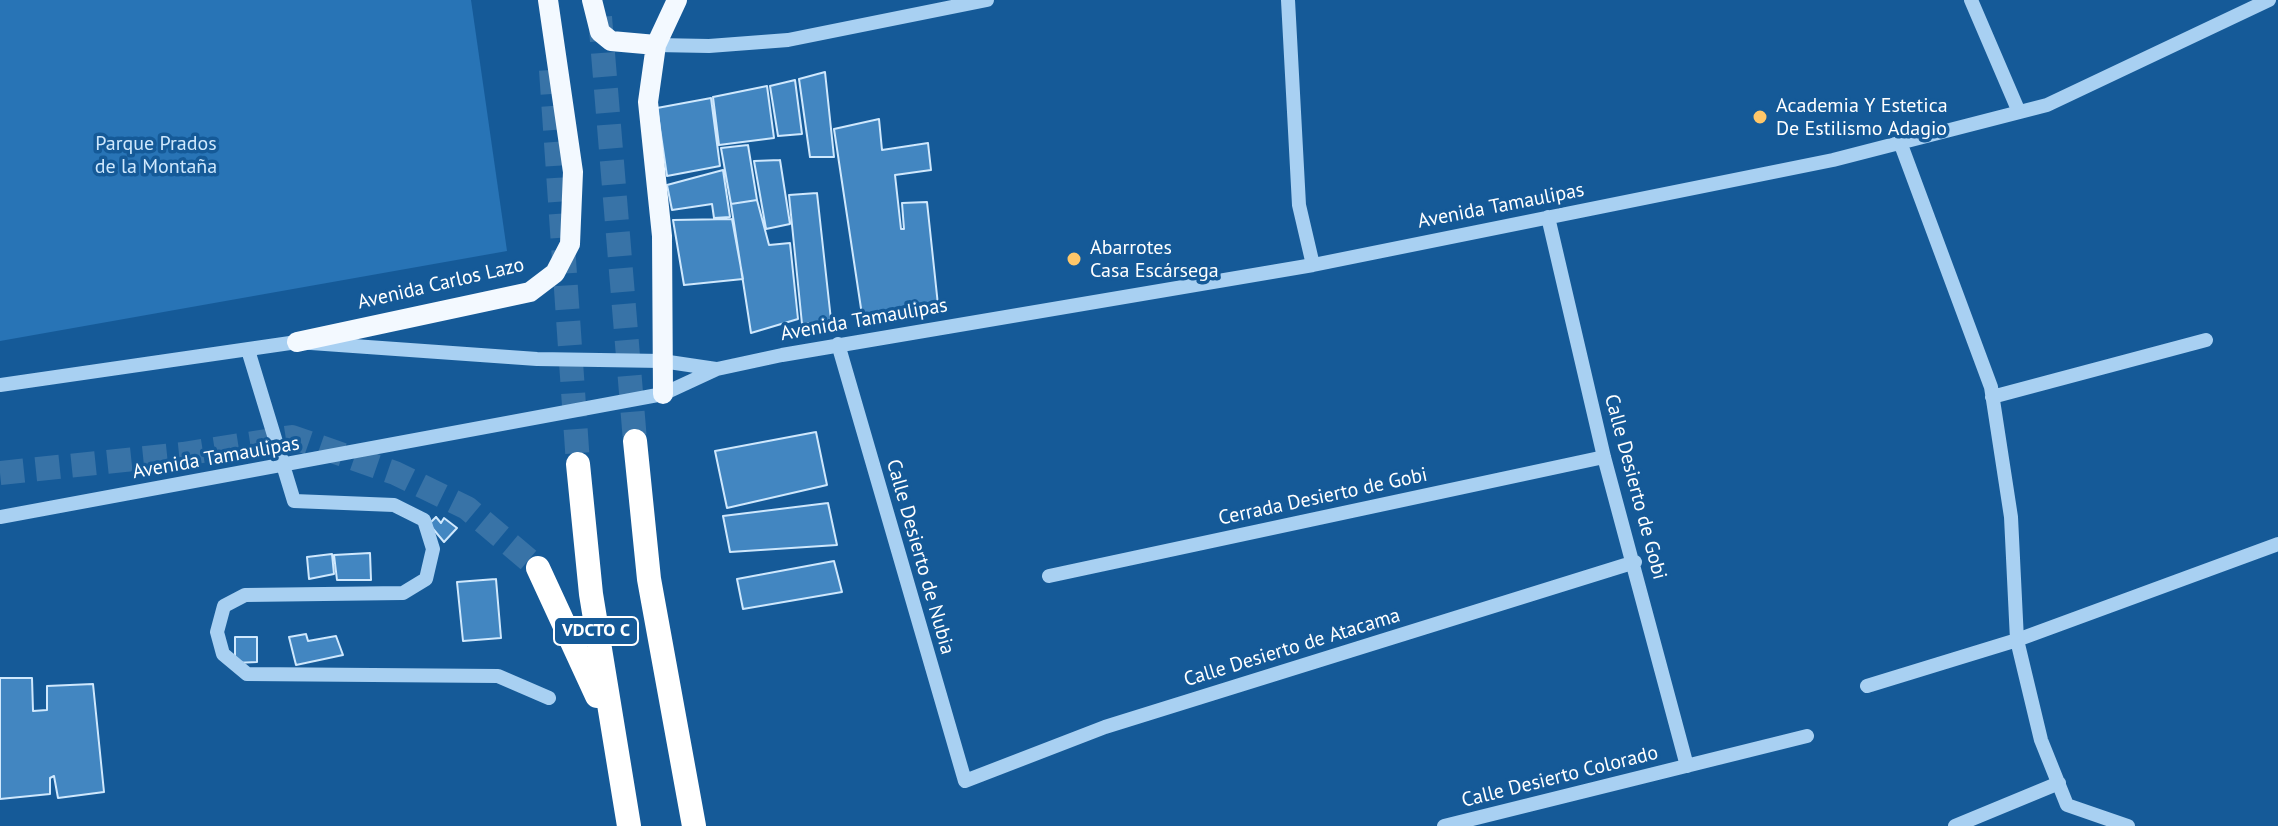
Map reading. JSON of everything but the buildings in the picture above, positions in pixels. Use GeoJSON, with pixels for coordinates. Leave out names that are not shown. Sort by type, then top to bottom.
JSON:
{"type":"FeatureCollection","features":[{"type":"Feature","properties":{"kind":"highway","name":"VDCTO C"},"geometry":{"type":"LineString","coordinates":[[635,441],[649,579],[694,826]]}},
{"type":"Feature","properties":{"kind":"highway","name":"VDCTO C"},"geometry":{"type":"LineString","coordinates":[[578,464],[609,722],[629,826]]}},
{"type":"Feature","properties":{"kind":"highway"},"geometry":{"type":"LineString","coordinates":[[538,568],[609,722]]}},
{"type":"Feature","properties":{"kind":"main road","name":"Avenida Carlos Lazo"},"geometry":{"type":"LineString","coordinates":[[297,342],[530,292],[555,273],[570,244],[573,172],[548,0]]}},
{"type":"Feature","properties":{"kind":"main road"},"geometry":{"type":"LineString","coordinates":[[592,0],[600,32],[611,41],[656,45]]}},
{"type":"Feature","properties":{"kind":"main road"},"geometry":{"type":"LineString","coordinates":[[663,394],[662,236],[648,102],[656,45],[677,0]]}},
{"type":"Feature","properties":{"kind":"street"},"geometry":{"type":"LineString","coordinates":[[656,45],[709,46],[788,40],[987,0]]}},
{"type":"Feature","properties":{"kind":"street"},"geometry":{"type":"LineString","coordinates":[[1288,0],[1299,205],[1313,265]]}},
{"type":"Feature","properties":{"kind":"street"},"geometry":{"type":"LineString","coordinates":[[1971,0],[2019,112]]}},
{"type":"Feature","properties":{"kind":"street","name":"Avenida Tamaulipas"},"geometry":{"type":"LineString","coordinates":[[0,517],[284,467],[663,394],[717,369],[838,344],[1313,265],[1833,160],[2047,105],[2269,0]]}},
{"type":"Feature","properties":{"kind":"street"},"geometry":{"type":"LineString","coordinates":[[1900,142],[1992,397],[2011,517],[2017,640],[2041,740],[2067,805],[2128,826]]}},
{"type":"Feature","properties":{"kind":"street","name":"Calle Desierto de Gobi"},"geometry":{"type":"LineString","coordinates":[[1548,217],[1604,457],[1635,562],[1687,766]]}},
{"type":"Feature","properties":{"kind":"street"},"geometry":{"type":"LineString","coordinates":[[1992,397],[2206,340]]}},
{"type":"Feature","properties":{"kind":"street","name":"Avenida Tamaulipas"},"geometry":{"type":"LineString","coordinates":[[0,385],[297,342],[537,359],[662,361],[717,369]]}},
{"type":"Feature","properties":{"kind":"street","name":"Calle Desierto de Nubia"},"geometry":{"type":"LineString","coordinates":[[838,344],[965,781]]}},
{"type":"Feature","properties":{"kind":"street"},"geometry":{"type":"LineString","coordinates":[[248,350],[294,501],[394,505],[424,520],[433,549],[426,579],[403,593],[245,595],[224,606],[217,632],[223,654],[247,674],[498,676],[549,698]]}},
{"type":"Feature","properties":{"kind":"street","name":"Cerrada Desierto de Gobi"},"geometry":{"type":"LineString","coordinates":[[1049,576],[1604,457]]}},
{"type":"Feature","properties":{"kind":"street"},"geometry":{"type":"LineString","coordinates":[[1867,686],[2017,640],[2278,544]]}},
{"type":"Feature","properties":{"kind":"street","name":"Calle Desierto de Atacama"},"geometry":{"type":"LineString","coordinates":[[965,781],[1105,727],[1635,562]]}},
{"type":"Feature","properties":{"kind":"street","name":"Calle Desierto Colorado"},"geometry":{"type":"LineString","coordinates":[[1444,826],[1807,736]]}},
{"type":"Feature","properties":{"kind":"street"},"geometry":{"type":"LineString","coordinates":[[1955,826],[2059,783]]}},
{"type":"Feature","properties":{"kind":"green space","name":"Parque Prados de la Montaña"},"geometry":{"type":"Polygon","coordinates":[[[0,0],[471,0],[507,251],[0,341],[0,0]]]}},
{"type":"Feature","properties":{"kind":"tunnel"},"geometry":{"type":"LineString","coordinates":[[600,17],[635,441]]}},
{"type":"Feature","properties":{"kind":"tunnel"},"geometry":{"type":"LineString","coordinates":[[551,70],[578,464]]}},
{"type":"Feature","properties":{"kind":"tunnel"},"geometry":{"type":"LineString","coordinates":[[0,473],[183,454],[292,437],[395,473],[467,508],[538,568]]}},
{"type":"Feature","properties":{"kind":"place","name":"Academia Y Estetica De Estilismo Adagio"},"geometry":{"type":"Point","coordinates":[1760,117]}},
{"type":"Feature","properties":{"kind":"place","name":"Abarrotes Casa Escársega"},"geometry":{"type":"Point","coordinates":[1074,259]}}]}
